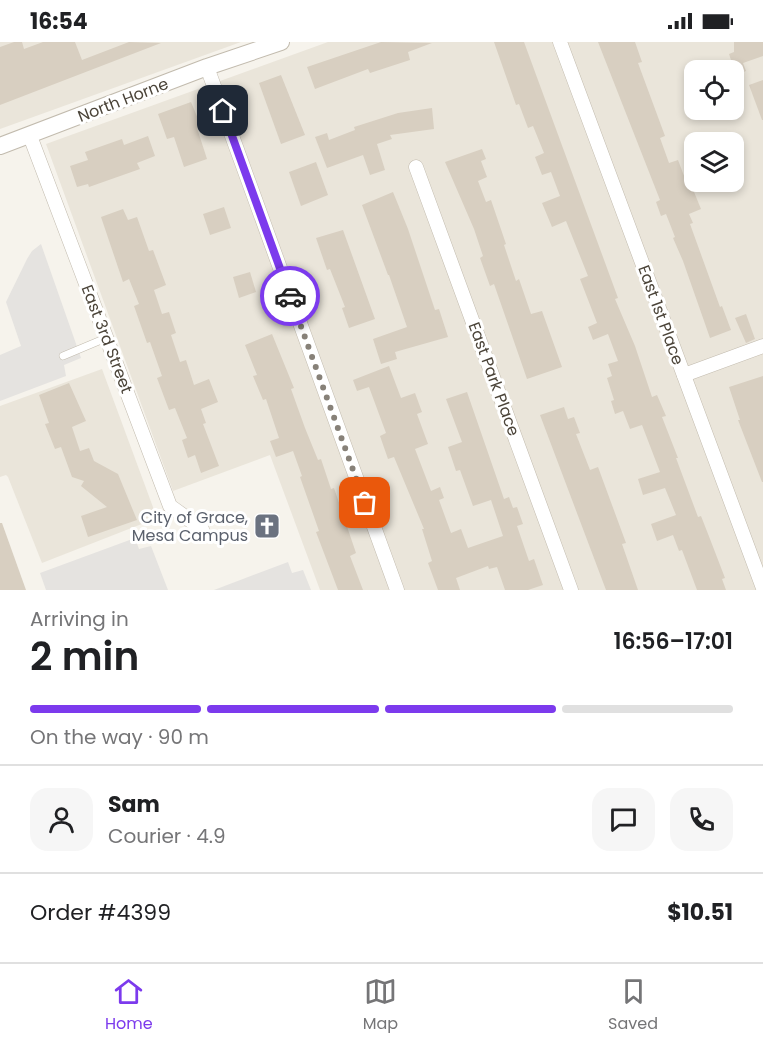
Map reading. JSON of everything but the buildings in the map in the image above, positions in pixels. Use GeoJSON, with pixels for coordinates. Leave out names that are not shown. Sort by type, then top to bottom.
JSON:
{"type":"FeatureCollection","features":[{"type":"Feature","properties":{"kind":"street","name":"North Horne"},"geometry":{"type":"LineString","coordinates":[[0,146],[207,67],[281,42]]}},
{"type":"Feature","properties":{"kind":"street","name":"East 1st Place"},"geometry":{"type":"LineString","coordinates":[[560,42],[763,588]]}},
{"type":"Feature","properties":{"kind":"street"},"geometry":{"type":"LineString","coordinates":[[207,67],[397,590]]}},
{"type":"Feature","properties":{"kind":"street","name":"East 3rd Street"},"geometry":{"type":"LineString","coordinates":[[30,136],[170,506],[202,529]]}},
{"type":"Feature","properties":{"kind":"street","name":"East Park Place"},"geometry":{"type":"LineString","coordinates":[[416,167],[571,590]]}},
{"type":"Feature","properties":{"kind":"street"},"geometry":{"type":"LineString","coordinates":[[684,375],[763,346]]}},
{"type":"Feature","properties":{"kind":"lane"},"geometry":{"type":"LineString","coordinates":[[63,356],[106,338]]}},
{"type":"Feature","properties":{"kind":"shaded area"},"geometry":{"type":"Polygon","coordinates":[[[0,42],[241,42],[0,129],[0,42]]]}},
{"type":"Feature","properties":{"kind":"shaded area"},"geometry":{"type":"Polygon","coordinates":[[[328,42],[763,42],[763,590],[320,590],[270,455],[173,491],[46,144],[328,42]]]}},
{"type":"Feature","properties":{"kind":"shaded area"},"geometry":{"type":"Polygon","coordinates":[[[41,244],[81,358],[64,365],[66,376],[0,401],[0,355],[21,346],[6,302],[27,259],[32,251],[41,244]]]}},
{"type":"Feature","properties":{"kind":"shaded area"},"geometry":{"type":"Polygon","coordinates":[[[102,369],[157,518],[42,563],[8,477],[6,475],[0,477],[0,406],[102,369]]]}},
{"type":"Feature","properties":{"kind":"shaded area"},"geometry":{"type":"Polygon","coordinates":[[[135,538],[139,549],[151,546],[168,590],[46,590],[40,573],[135,538]]]}},
{"type":"Feature","properties":{"kind":"shaded area"},"geometry":{"type":"Polygon","coordinates":[[[288,562],[292,573],[303,570],[311,590],[214,590],[288,562]]]}},
{"type":"Feature","properties":{"kind":"way so far"},"geometry":{"type":"LineString","coordinates":[[290,296],[365,503]]}},
{"type":"Feature","properties":{"kind":"place","name":"City of Grace, Mesa Campus"},"geometry":{"type":"Point","coordinates":[267,526]}},
{"type":"Feature","properties":{"kind":"route"},"geometry":{"type":"LineString","coordinates":[[223,111],[290,296]]}}]}
